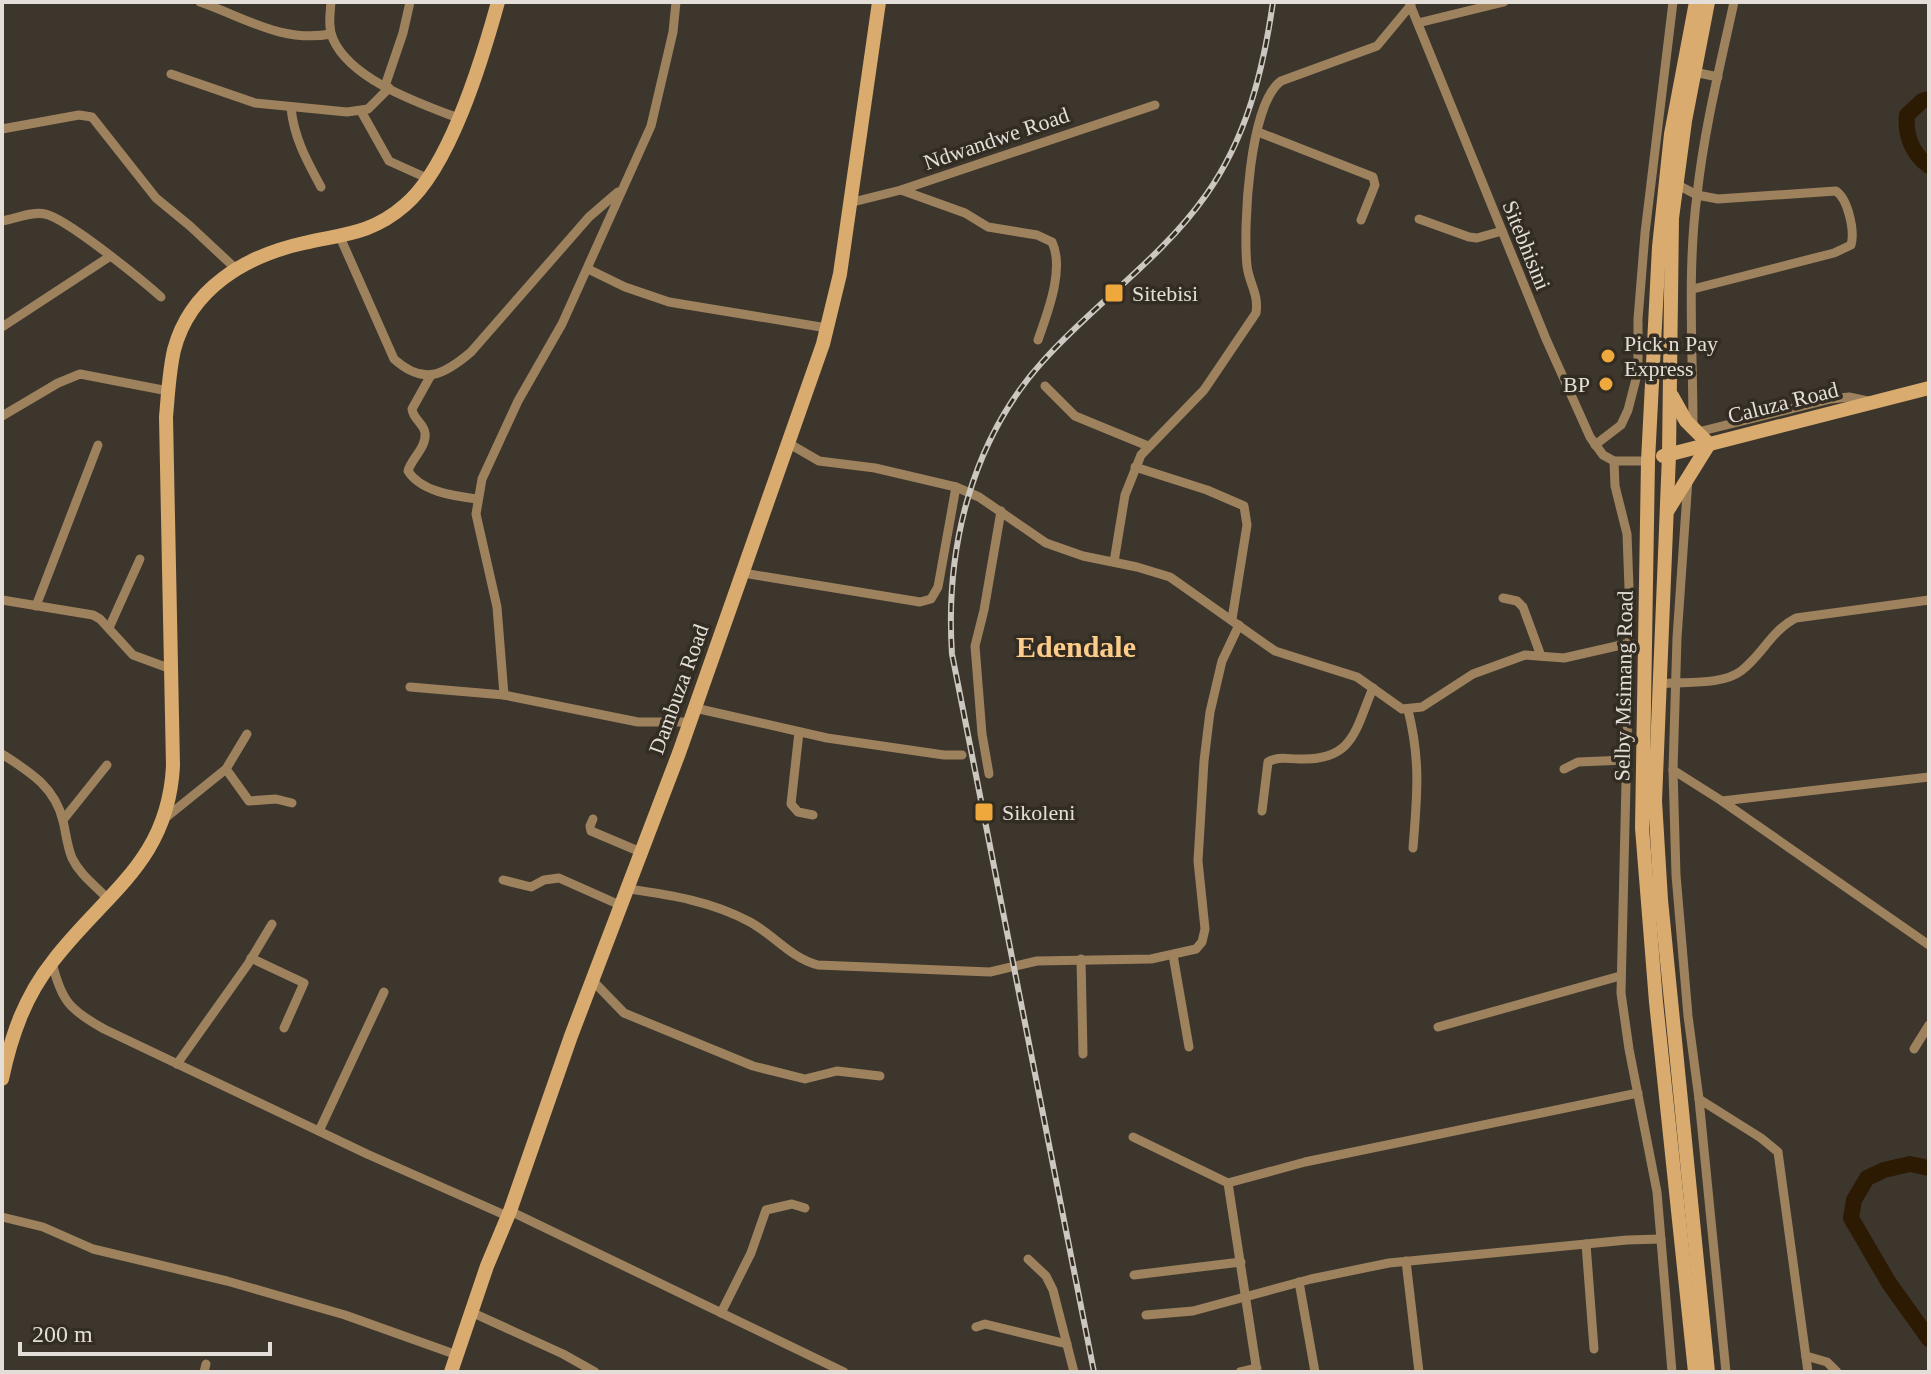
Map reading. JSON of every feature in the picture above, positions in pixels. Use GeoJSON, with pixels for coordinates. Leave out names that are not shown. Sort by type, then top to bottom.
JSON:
{"type":"FeatureCollection","features":[{"type":"Feature","properties":{"kind":"street"},"geometry":{"type":"LineString","coordinates":[[200,2],[281,34],[302,38],[331,34]]}},
{"type":"Feature","properties":{"kind":"street"},"geometry":{"type":"LineString","coordinates":[[331,2],[331,34],[349,62],[387,87],[458,118]]}},
{"type":"Feature","properties":{"kind":"street"},"geometry":{"type":"LineString","coordinates":[[171,74],[255,103],[361,111],[373,105],[387,87],[410,2]]}},
{"type":"Feature","properties":{"kind":"street"},"geometry":{"type":"LineString","coordinates":[[2,1079],[4,1057],[21,1011],[52,962],[134,873],[164,819],[173,766],[166,417],[175,348],[189,315],[212,287],[235,268],[276,251],[354,234],[382,222],[406,205],[429,179],[449,142],[498,2]]}},
{"type":"Feature","properties":{"kind":"street"},"geometry":{"type":"LineString","coordinates":[[504,695],[497,607],[478,526],[477,499],[486,469],[518,401],[562,324],[651,126],[673,32],[676,2]]}},
{"type":"Feature","properties":{"kind":"street","name":"Dambuza Road"},"geometry":{"type":"LineString","coordinates":[[451,1372],[571,1036],[643,853],[827,328],[840,274],[879,2]]}},
{"type":"Feature","properties":{"kind":"street"},"geometry":{"type":"LineString","coordinates":[[1418,23],[1504,2]]}},
{"type":"Feature","properties":{"kind":"street"},"geometry":{"type":"LineString","coordinates":[[1595,445],[1621,425],[1645,373],[1638,319],[1646,220],[1673,2]]}},
{"type":"Feature","properties":{"kind":"street","name":"Selby Msimang Road"},"geometry":{"type":"LineString","coordinates":[[1695,1372],[1643,851],[1648,461],[1645,373],[1663,190],[1696,2]]}},
{"type":"Feature","properties":{"kind":"street","name":"Selby Msimang Road"},"geometry":{"type":"LineString","coordinates":[[1708,2],[1676,184],[1671,243],[1669,455],[1655,801],[1661,900],[1708,1372]]}},
{"type":"Feature","properties":{"kind":"street"},"geometry":{"type":"LineString","coordinates":[[1696,430],[1693,289],[1697,195],[1734,2]]}},
{"type":"Feature","properties":{"kind":"street"},"geometry":{"type":"LineString","coordinates":[[1114,562],[1125,495],[1135,467],[1148,446],[1204,390],[1256,313],[1258,301],[1247,270],[1246,203],[1258,132],[1276,85],[1377,46],[1410,4]]}},
{"type":"Feature","properties":{"kind":"street","name":"Sitebhisini"},"geometry":{"type":"LineString","coordinates":[[1410,4],[1574,406],[1595,445],[1603,455],[1614,461]]}},
{"type":"Feature","properties":{"kind":"street"},"geometry":{"type":"LineString","coordinates":[[1694,72],[1718,77]]}},
{"type":"Feature","properties":{"kind":"street","name":"Ndwandwe Road"},"geometry":{"type":"LineString","coordinates":[[849,203],[901,190],[1155,105]]}},
{"type":"Feature","properties":{"kind":"street"},"geometry":{"type":"LineString","coordinates":[[291,108],[303,155],[321,187]]}},
{"type":"Feature","properties":{"kind":"street"},"geometry":{"type":"LineString","coordinates":[[361,111],[389,161],[429,179]]}},
{"type":"Feature","properties":{"kind":"street"},"geometry":{"type":"LineString","coordinates":[[2,129],[79,115],[92,117],[156,198],[235,268]]}},
{"type":"Feature","properties":{"kind":"street"},"geometry":{"type":"LineString","coordinates":[[1258,132],[1373,177],[1374,191],[1361,220]]}},
{"type":"Feature","properties":{"kind":"street"},"geometry":{"type":"LineString","coordinates":[[1676,184],[1697,195],[1739,199],[1780,193],[1836,191],[1842,195],[1853,238],[1851,245],[1834,253],[1693,289]]}},
{"type":"Feature","properties":{"kind":"street"},"geometry":{"type":"LineString","coordinates":[[340,237],[390,353],[411,372],[431,375],[448,370],[471,352],[589,217],[621,189]]}},
{"type":"Feature","properties":{"kind":"street"},"geometry":{"type":"LineString","coordinates":[[901,190],[965,213],[988,227],[1037,235],[1052,242],[1056,258],[1054,290],[1038,340]]}},
{"type":"Feature","properties":{"kind":"street"},"geometry":{"type":"LineString","coordinates":[[2,221],[37,213],[50,215],[161,297]]}},
{"type":"Feature","properties":{"kind":"street"},"geometry":{"type":"LineString","coordinates":[[1419,219],[1469,237],[1477,238],[1502,231]]}},
{"type":"Feature","properties":{"kind":"street"},"geometry":{"type":"LineString","coordinates":[[2,327],[109,257]]}},
{"type":"Feature","properties":{"kind":"street"},"geometry":{"type":"LineString","coordinates":[[588,269],[625,287],[669,302],[827,328]]}},
{"type":"Feature","properties":{"kind":"street"},"geometry":{"type":"LineString","coordinates":[[2,416],[80,374],[168,391]]}},
{"type":"Feature","properties":{"kind":"street"},"geometry":{"type":"LineString","coordinates":[[431,375],[412,409],[412,415],[426,432],[408,471],[410,476],[426,486],[477,499]]}},
{"type":"Feature","properties":{"kind":"street"},"geometry":{"type":"LineString","coordinates":[[1045,386],[1075,416],[1148,446]]}},
{"type":"Feature","properties":{"kind":"street","name":"Caluza Road"},"geometry":{"type":"LineString","coordinates":[[1648,461],[1929,388]]}},
{"type":"Feature","properties":{"kind":"street"},"geometry":{"type":"LineString","coordinates":[[1667,512],[1709,444],[1686,421],[1670,392]]}},
{"type":"Feature","properties":{"kind":"street"},"geometry":{"type":"LineString","coordinates":[[1696,430],[1831,399],[1849,397],[1872,402]]}},
{"type":"Feature","properties":{"kind":"street"},"geometry":{"type":"LineString","coordinates":[[788,443],[819,461],[875,468],[956,487],[979,497],[1046,543],[1083,556],[1170,577],[1275,651],[1340,671],[1373,688],[1396,706],[1408,710],[1422,707],[1473,674],[1525,655],[1564,658],[1630,643]]}},
{"type":"Feature","properties":{"kind":"street"},"geometry":{"type":"LineString","coordinates":[[36,606],[98,445]]}},
{"type":"Feature","properties":{"kind":"street"},"geometry":{"type":"LineString","coordinates":[[1648,461],[1614,461],[1615,486],[1627,534],[1630,643],[1620,976],[1622,1012],[1657,1192],[1672,1372]]}},
{"type":"Feature","properties":{"kind":"street"},"geometry":{"type":"LineString","coordinates":[[629,889],[673,895],[736,914],[760,927],[800,958],[818,965],[981,973],[1037,961],[1151,959],[1196,949],[1205,936],[1198,861],[1204,761],[1215,686],[1235,622],[1247,525],[1244,506],[1207,490],[1135,467]]}},
{"type":"Feature","properties":{"kind":"street"},"geometry":{"type":"LineString","coordinates":[[1688,476],[1673,770],[1676,875],[1726,1372]]}},
{"type":"Feature","properties":{"kind":"street"},"geometry":{"type":"LineString","coordinates":[[743,573],[926,601],[935,595],[938,587],[956,487]]}},
{"type":"Feature","properties":{"kind":"street"},"geometry":{"type":"LineString","coordinates":[[989,774],[982,734],[975,646],[1001,511]]}},
{"type":"Feature","properties":{"kind":"street"},"geometry":{"type":"LineString","coordinates":[[109,628],[140,559]]}},
{"type":"Feature","properties":{"kind":"street"},"geometry":{"type":"LineString","coordinates":[[1503,598],[1517,601],[1523,607],[1541,656]]}},
{"type":"Feature","properties":{"kind":"street"},"geometry":{"type":"LineString","coordinates":[[2,600],[87,613],[100,619],[133,655],[171,669]]}},
{"type":"Feature","properties":{"kind":"street"},"geometry":{"type":"LineString","coordinates":[[1659,684],[1734,675],[1743,670],[1783,624],[1796,618],[1929,600]]}},
{"type":"Feature","properties":{"kind":"street"},"geometry":{"type":"LineString","coordinates":[[410,687],[504,695],[626,721],[692,715],[944,755],[962,755]]}},
{"type":"Feature","properties":{"kind":"street"},"geometry":{"type":"LineString","coordinates":[[1262,811],[1268,762],[1278,758],[1314,759],[1340,751],[1351,741],[1373,688]]}},
{"type":"Feature","properties":{"kind":"street"},"geometry":{"type":"LineString","coordinates":[[1408,710],[1418,772],[1413,848]]}},
{"type":"Feature","properties":{"kind":"street"},"geometry":{"type":"LineString","coordinates":[[799,732],[791,804],[798,812],[813,815]]}},
{"type":"Feature","properties":{"kind":"street"},"geometry":{"type":"LineString","coordinates":[[164,819],[226,769],[247,734]]}},
{"type":"Feature","properties":{"kind":"street"},"geometry":{"type":"LineString","coordinates":[[2,754],[46,785],[63,820],[72,859],[109,900]]}},
{"type":"Feature","properties":{"kind":"street"},"geometry":{"type":"LineString","coordinates":[[1564,769],[1578,762],[1626,760]]}},
{"type":"Feature","properties":{"kind":"street"},"geometry":{"type":"LineString","coordinates":[[63,820],[107,765]]}},
{"type":"Feature","properties":{"kind":"street"},"geometry":{"type":"LineString","coordinates":[[226,769],[249,801],[276,799],[292,803]]}},
{"type":"Feature","properties":{"kind":"street"},"geometry":{"type":"LineString","coordinates":[[1673,770],[1929,945]]}},
{"type":"Feature","properties":{"kind":"street"},"geometry":{"type":"LineString","coordinates":[[1722,801],[1929,777]]}},
{"type":"Feature","properties":{"kind":"street"},"geometry":{"type":"LineString","coordinates":[[593,819],[591,831],[643,853]]}},
{"type":"Feature","properties":{"kind":"street"},"geometry":{"type":"LineString","coordinates":[[503,880],[531,887],[544,880],[559,878],[622,906]]}},
{"type":"Feature","properties":{"kind":"street"},"geometry":{"type":"LineString","coordinates":[[177,1064],[272,924]]}},
{"type":"Feature","properties":{"kind":"street"},"geometry":{"type":"LineString","coordinates":[[1173,955],[1189,1047]]}},
{"type":"Feature","properties":{"kind":"street"},"geometry":{"type":"LineString","coordinates":[[251,958],[304,983],[284,1028]]}},
{"type":"Feature","properties":{"kind":"street"},"geometry":{"type":"LineString","coordinates":[[1081,959],[1083,1054]]}},
{"type":"Feature","properties":{"kind":"street"},"geometry":{"type":"LineString","coordinates":[[52,962],[57,983],[71,1008],[104,1029],[319,1131],[508,1213],[844,1372]]}},
{"type":"Feature","properties":{"kind":"street"},"geometry":{"type":"LineString","coordinates":[[1438,1027],[1620,976]]}},
{"type":"Feature","properties":{"kind":"street"},"geometry":{"type":"LineString","coordinates":[[593,981],[624,1013],[743,1063],[805,1079],[837,1071],[880,1076]]}},
{"type":"Feature","properties":{"kind":"street"},"geometry":{"type":"LineString","coordinates":[[319,1131],[384,992]]}},
{"type":"Feature","properties":{"kind":"street"},"geometry":{"type":"LineString","coordinates":[[1914,1049],[1929,1025]]}},
{"type":"Feature","properties":{"kind":"street"},"geometry":{"type":"LineString","coordinates":[[1133,1137],[1228,1183],[1305,1162],[1638,1093]]}},
{"type":"Feature","properties":{"kind":"street"},"geometry":{"type":"LineString","coordinates":[[1699,1099],[1778,1152],[1808,1372]]}},
{"type":"Feature","properties":{"kind":"street"},"geometry":{"type":"LineString","coordinates":[[1228,1183],[1257,1370],[1240,1372]]}},
{"type":"Feature","properties":{"kind":"street"},"geometry":{"type":"LineString","coordinates":[[721,1313],[751,1253],[766,1210],[792,1204],[805,1208]]}},
{"type":"Feature","properties":{"kind":"street"},"geometry":{"type":"LineString","coordinates":[[2,1217],[50,1230],[93,1249],[227,1281],[345,1315],[457,1355]]}},
{"type":"Feature","properties":{"kind":"street"},"geometry":{"type":"LineString","coordinates":[[1146,1315],[1193,1311],[1299,1282],[1406,1261],[1661,1239]]}},
{"type":"Feature","properties":{"kind":"street"},"geometry":{"type":"LineString","coordinates":[[1586,1244],[1594,1349]]}},
{"type":"Feature","properties":{"kind":"street"},"geometry":{"type":"LineString","coordinates":[[1028,1259],[1046,1276],[1053,1290],[1074,1372]]}},
{"type":"Feature","properties":{"kind":"street"},"geometry":{"type":"LineString","coordinates":[[1406,1261],[1419,1372]]}},
{"type":"Feature","properties":{"kind":"street"},"geometry":{"type":"LineString","coordinates":[[1134,1275],[1241,1262]]}},
{"type":"Feature","properties":{"kind":"street"},"geometry":{"type":"LineString","coordinates":[[1299,1282],[1315,1372]]}},
{"type":"Feature","properties":{"kind":"street"},"geometry":{"type":"LineString","coordinates":[[471,1312],[595,1372]]}},
{"type":"Feature","properties":{"kind":"street"},"geometry":{"type":"LineString","coordinates":[[976,1327],[985,1324],[1067,1344]]}},
{"type":"Feature","properties":{"kind":"street"},"geometry":{"type":"LineString","coordinates":[[1806,1356],[1827,1362],[1837,1372]]}},
{"type":"Feature","properties":{"kind":"waterway"},"geometry":{"type":"LineString","coordinates":[[1929,99],[1922,101],[1907,115],[1914,150],[1929,166]]}},
{"type":"Feature","properties":{"kind":"waterway"},"geometry":{"type":"LineString","coordinates":[[1929,1168],[1910,1164],[1867,1178],[1854,1200],[1851,1218],[1889,1283],[1929,1339]]}},
{"type":"Feature","properties":{"kind":"railway"},"geometry":{"type":"LineString","coordinates":[[1094,1372],[952,654],[953,575],[968,498],[981,460],[1019,391],[1064,339],[1169,240],[1220,173],[1243,127],[1251,103],[1273,2]]}},
{"type":"Feature","properties":{"kind":"place","name":"Sitebisi"},"geometry":{"type":"Point","coordinates":[1114,293]}},
{"type":"Feature","properties":{"kind":"place","name":"Pick n Pay Express"},"geometry":{"type":"Point","coordinates":[1608,356]}},
{"type":"Feature","properties":{"kind":"place","name":"BP"},"geometry":{"type":"Point","coordinates":[1606,384]}},
{"type":"Feature","properties":{"kind":"place","name":"Sikoleni"},"geometry":{"type":"Point","coordinates":[984,812]}},
{"type":"Feature","properties":{"kind":"district","name":"Edendale"},"geometry":{"type":"Point","coordinates":[1076,647]}}]}
